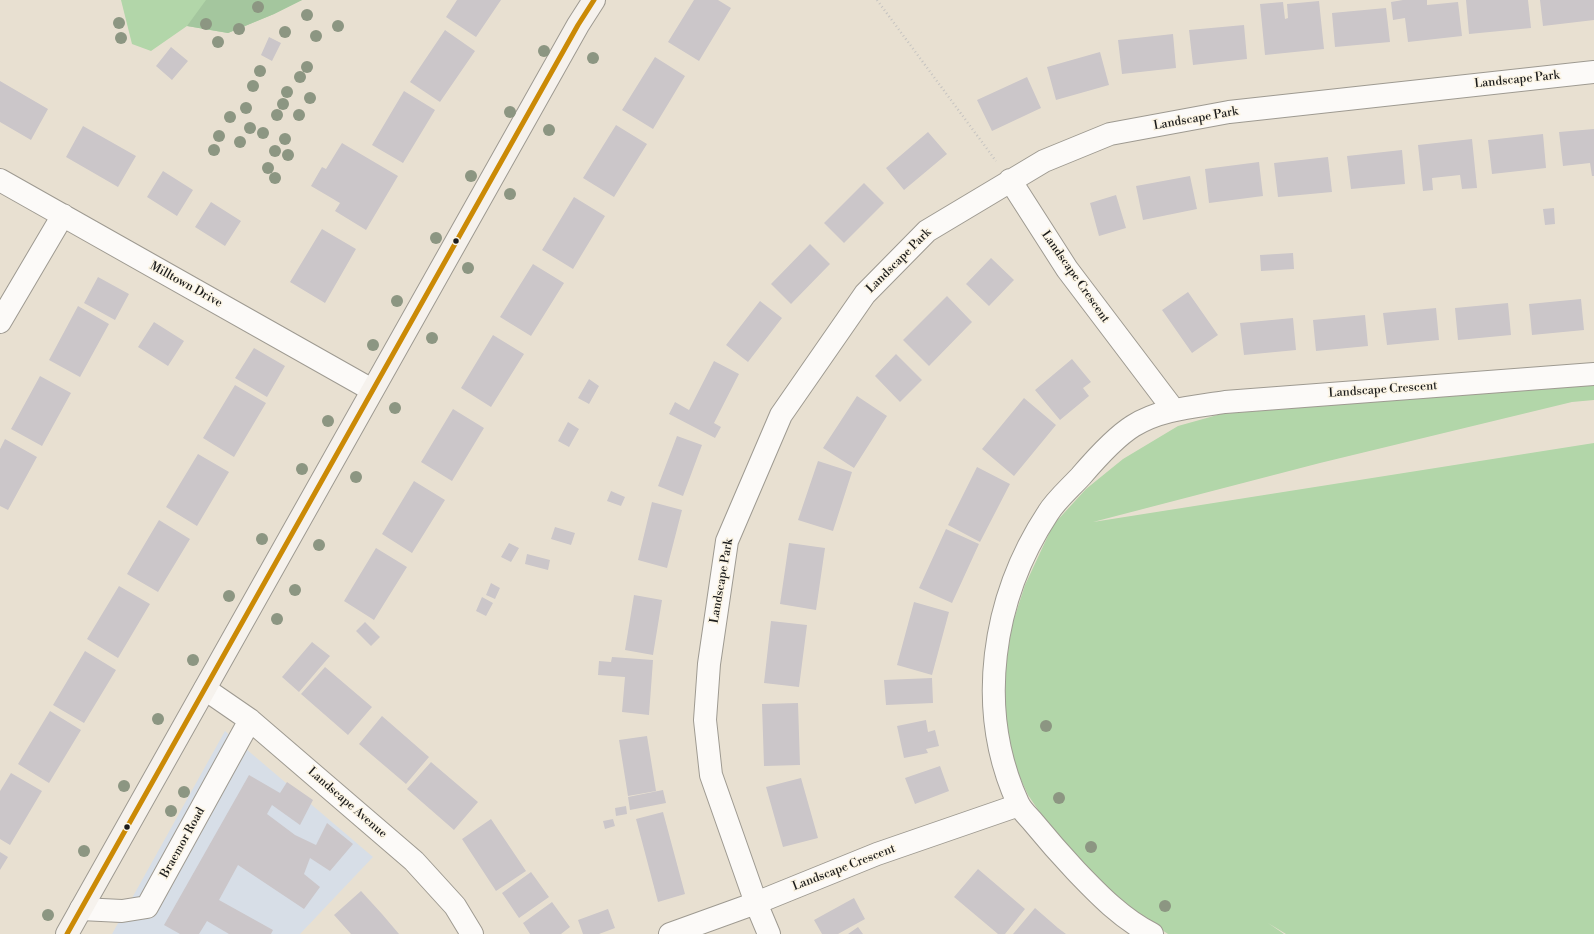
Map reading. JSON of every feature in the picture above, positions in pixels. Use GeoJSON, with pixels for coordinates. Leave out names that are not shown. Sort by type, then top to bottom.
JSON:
{"type":"FeatureCollection","features":[{"type":"Feature","properties":{"kind":"main road"},"geometry":{"type":"LineString","coordinates":[[67,934],[372,390],[578,25],[594,0]]}},
{"type":"Feature","properties":{"kind":"street","name":"Landscape Park"},"geometry":{"type":"LineString","coordinates":[[769,934],[756,903],[711,775],[705,720],[709,664],[727,541],[781,415],[865,294],[927,231],[1005,173],[1044,161],[1118,133],[1228,112],[1594,72]]}},
{"type":"Feature","properties":{"kind":"street","name":"Landscape Crescent"},"geometry":{"type":"LineString","coordinates":[[1005,173],[1067,269],[1173,409]]}},
{"type":"Feature","properties":{"kind":"street","name":"Milltown Drive"},"geometry":{"type":"LineString","coordinates":[[0,180],[372,390]]}},
{"type":"Feature","properties":{"kind":"street"},"geometry":{"type":"LineString","coordinates":[[0,322],[63,215]]}},
{"type":"Feature","properties":{"kind":"street","name":"Landscape Crescent"},"geometry":{"type":"LineString","coordinates":[[1152,934],[1104,901],[1055,848],[1019,805],[1003,765],[995,730],[993,686],[998,636],[1012,585],[1030,544],[1048,512],[1094,461],[1132,427],[1173,409],[1225,402],[1594,374]]}},
{"type":"Feature","properties":{"kind":"street","name":"Landscape Avenue"},"geometry":{"type":"LineString","coordinates":[[205,689],[250,720],[414,861],[455,906],[472,934]]}},
{"type":"Feature","properties":{"kind":"street","name":"Braemor Road"},"geometry":{"type":"LineString","coordinates":[[80,909],[122,911],[147,907],[250,720]]}},
{"type":"Feature","properties":{"kind":"street","name":"Landscape Crescent"},"geometry":{"type":"LineString","coordinates":[[670,934],[756,903],[877,854],[1019,805]]}},
{"type":"Feature","properties":{"kind":"path"},"geometry":{"type":"LineString","coordinates":[[878,0],[1005,173]]}},
{"type":"Feature","properties":{"kind":"shaded area"},"geometry":{"type":"Polygon","coordinates":[[[225,731],[373,857],[300,934],[112,934],[225,731]]]}},
{"type":"Feature","properties":{"kind":"green space"},"geometry":{"type":"Polygon","coordinates":[[[121,0],[302,0],[274,14],[228,33],[187,26],[151,51],[132,44],[121,0]]]}},
{"type":"Feature","properties":{"kind":"green space"},"geometry":{"type":"Polygon","coordinates":[[[206,0],[302,0],[274,14],[228,33],[187,26],[206,0]]]}},
{"type":"Feature","properties":{"kind":"green space"},"geometry":{"type":"Polygon","coordinates":[[[1594,384],[1594,400],[1572,402],[1320,463],[1093,522],[1594,443],[1594,934],[1286,934],[1268,923],[1284,934],[1168,934],[1123,904],[1057,838],[1028,795],[1015,767],[1005,724],[1003,685],[1012,625],[1025,585],[1053,525],[1086,489],[1123,459],[1178,426],[1221,414],[1594,384]]]}},
{"type":"Feature","properties":{"kind":"building"},"geometry":{"type":"Polygon","coordinates":[[[457,0],[501,0],[476,37],[446,17],[457,0]]]}},
{"type":"Feature","properties":{"kind":"building"},"geometry":{"type":"Polygon","coordinates":[[[694,0],[718,0],[731,8],[699,61],[668,42],[694,0]]]}},
{"type":"Feature","properties":{"kind":"building"},"geometry":{"type":"Polygon","coordinates":[[[1403,0],[1427,0],[1427,5],[1458,2],[1462,36],[1408,42],[1405,18],[1393,20],[1391,2],[1403,0]]]}},
{"type":"Feature","properties":{"kind":"building"},"geometry":{"type":"Polygon","coordinates":[[[1466,0],[1528,0],[1531,28],[1469,34],[1466,0]]]}},
{"type":"Feature","properties":{"kind":"building"},"geometry":{"type":"Polygon","coordinates":[[[1540,0],[1594,0],[1594,20],[1543,26],[1540,0]]]}},
{"type":"Feature","properties":{"kind":"building"},"geometry":{"type":"Polygon","coordinates":[[[1319,1],[1324,49],[1265,55],[1260,4],[1283,2],[1285,19],[1288,18],[1287,4],[1319,1]]]}},
{"type":"Feature","properties":{"kind":"building"},"geometry":{"type":"Polygon","coordinates":[[[1386,8],[1390,42],[1335,47],[1332,13],[1386,8]]]}},
{"type":"Feature","properties":{"kind":"building"},"geometry":{"type":"Polygon","coordinates":[[[1244,25],[1247,59],[1193,65],[1189,30],[1244,25]]]}},
{"type":"Feature","properties":{"kind":"building"},"geometry":{"type":"Polygon","coordinates":[[[445,30],[475,51],[440,102],[410,82],[445,30]]]}},
{"type":"Feature","properties":{"kind":"building"},"geometry":{"type":"Polygon","coordinates":[[[1173,34],[1176,68],[1122,74],[1118,40],[1173,34]]]}},
{"type":"Feature","properties":{"kind":"building"},"geometry":{"type":"Polygon","coordinates":[[[269,37],[281,43],[272,61],[261,55],[269,37]]]}},
{"type":"Feature","properties":{"kind":"building"},"geometry":{"type":"Polygon","coordinates":[[[171,47],[188,61],[172,80],[156,66],[171,47]]]}},
{"type":"Feature","properties":{"kind":"building"},"geometry":{"type":"Polygon","coordinates":[[[1100,52],[1109,85],[1056,100],[1047,67],[1100,52]]]}},
{"type":"Feature","properties":{"kind":"building"},"geometry":{"type":"Polygon","coordinates":[[[655,57],[685,76],[653,129],[622,110],[655,57]]]}},
{"type":"Feature","properties":{"kind":"building"},"geometry":{"type":"Polygon","coordinates":[[[1027,77],[1041,108],[992,131],[977,100],[1027,77]]]}},
{"type":"Feature","properties":{"kind":"building"},"geometry":{"type":"Polygon","coordinates":[[[0,81],[48,109],[31,140],[0,122],[0,81]]]}},
{"type":"Feature","properties":{"kind":"building"},"geometry":{"type":"Polygon","coordinates":[[[404,91],[435,110],[403,163],[372,145],[404,91]]]}},
{"type":"Feature","properties":{"kind":"building"},"geometry":{"type":"Polygon","coordinates":[[[616,125],[647,144],[614,197],[583,178],[616,125]]]}},
{"type":"Feature","properties":{"kind":"building"},"geometry":{"type":"Polygon","coordinates":[[[83,126],[136,156],[118,187],[66,157],[83,126]]]}},
{"type":"Feature","properties":{"kind":"building"},"geometry":{"type":"Polygon","coordinates":[[[1594,129],[1594,176],[1592,176],[1590,163],[1563,166],[1559,132],[1594,129]]]}},
{"type":"Feature","properties":{"kind":"building"},"geometry":{"type":"Polygon","coordinates":[[[928,132],[947,154],[904,190],[886,168],[928,132]]]}},
{"type":"Feature","properties":{"kind":"building"},"geometry":{"type":"Polygon","coordinates":[[[1543,134],[1546,168],[1492,174],[1488,140],[1543,134]]]}},
{"type":"Feature","properties":{"kind":"building"},"geometry":{"type":"Polygon","coordinates":[[[1472,139],[1477,188],[1462,189],[1460,175],[1432,178],[1433,190],[1423,191],[1418,145],[1472,139]]]}},
{"type":"Feature","properties":{"kind":"building"},"geometry":{"type":"Polygon","coordinates":[[[342,143],[398,176],[366,230],[335,211],[340,203],[311,186],[322,167],[326,169],[342,143]]]}},
{"type":"Feature","properties":{"kind":"building"},"geometry":{"type":"Polygon","coordinates":[[[1402,150],[1405,184],[1351,189],[1347,156],[1402,150]]]}},
{"type":"Feature","properties":{"kind":"building"},"geometry":{"type":"Polygon","coordinates":[[[1328,157],[1332,192],[1278,197],[1274,163],[1328,157]]]}},
{"type":"Feature","properties":{"kind":"building"},"geometry":{"type":"Polygon","coordinates":[[[1259,162],[1263,196],[1209,203],[1205,169],[1259,162]]]}},
{"type":"Feature","properties":{"kind":"building"},"geometry":{"type":"Polygon","coordinates":[[[163,171],[193,190],[177,216],[147,197],[163,171]]]}},
{"type":"Feature","properties":{"kind":"building"},"geometry":{"type":"Polygon","coordinates":[[[1190,176],[1197,209],[1143,220],[1136,186],[1190,176]]]}},
{"type":"Feature","properties":{"kind":"building"},"geometry":{"type":"Polygon","coordinates":[[[864,183],[884,203],[844,243],[824,223],[864,183]]]}},
{"type":"Feature","properties":{"kind":"building"},"geometry":{"type":"Polygon","coordinates":[[[1116,195],[1126,228],[1099,236],[1090,203],[1116,195]]]}},
{"type":"Feature","properties":{"kind":"building"},"geometry":{"type":"Polygon","coordinates":[[[574,197],[605,216],[573,269],[542,250],[574,197]]]}},
{"type":"Feature","properties":{"kind":"building"},"geometry":{"type":"Polygon","coordinates":[[[211,202],[241,221],[225,246],[195,227],[211,202]]]}},
{"type":"Feature","properties":{"kind":"building"},"geometry":{"type":"Polygon","coordinates":[[[1554,208],[1555,224],[1545,225],[1543,209],[1554,208]]]}},
{"type":"Feature","properties":{"kind":"building"},"geometry":{"type":"Polygon","coordinates":[[[322,229],[356,249],[325,303],[290,282],[322,229]]]}},
{"type":"Feature","properties":{"kind":"building"},"geometry":{"type":"Polygon","coordinates":[[[810,244],[830,264],[791,304],[771,284],[810,244]]]}},
{"type":"Feature","properties":{"kind":"building"},"geometry":{"type":"Polygon","coordinates":[[[1293,253],[1294,269],[1261,271],[1260,255],[1293,253]]]}},
{"type":"Feature","properties":{"kind":"building"},"geometry":{"type":"Polygon","coordinates":[[[991,258],[1014,280],[989,306],[966,284],[991,258]]]}},
{"type":"Feature","properties":{"kind":"building"},"geometry":{"type":"Polygon","coordinates":[[[533,264],[564,283],[531,336],[500,317],[533,264]]]}},
{"type":"Feature","properties":{"kind":"building"},"geometry":{"type":"Polygon","coordinates":[[[98,277],[129,294],[115,320],[84,303],[98,277]]]}},
{"type":"Feature","properties":{"kind":"building"},"geometry":{"type":"Polygon","coordinates":[[[1188,292],[1218,335],[1192,353],[1162,310],[1188,292]]]}},
{"type":"Feature","properties":{"kind":"building"},"geometry":{"type":"Polygon","coordinates":[[[947,296],[972,322],[929,366],[903,340],[947,296]]]}},
{"type":"Feature","properties":{"kind":"building"},"geometry":{"type":"Polygon","coordinates":[[[1581,299],[1584,330],[1532,335],[1529,304],[1581,299]]]}},
{"type":"Feature","properties":{"kind":"building"},"geometry":{"type":"Polygon","coordinates":[[[760,301],[782,318],[748,362],[726,345],[760,301]]]}},
{"type":"Feature","properties":{"kind":"building"},"geometry":{"type":"Polygon","coordinates":[[[1508,303],[1511,335],[1458,340],[1455,308],[1508,303]]]}},
{"type":"Feature","properties":{"kind":"building"},"geometry":{"type":"Polygon","coordinates":[[[78,306],[109,324],[80,377],[49,360],[78,306]]]}},
{"type":"Feature","properties":{"kind":"building"},"geometry":{"type":"Polygon","coordinates":[[[1436,308],[1439,340],[1387,345],[1383,313],[1436,308]]]}},
{"type":"Feature","properties":{"kind":"building"},"geometry":{"type":"Polygon","coordinates":[[[1365,315],[1368,346],[1316,351],[1313,320],[1365,315]]]}},
{"type":"Feature","properties":{"kind":"building"},"geometry":{"type":"Polygon","coordinates":[[[1293,318],[1296,350],[1244,355],[1240,323],[1293,318]]]}},
{"type":"Feature","properties":{"kind":"building"},"geometry":{"type":"Polygon","coordinates":[[[154,322],[184,341],[168,366],[138,347],[154,322]]]}},
{"type":"Feature","properties":{"kind":"building"},"geometry":{"type":"Polygon","coordinates":[[[493,335],[524,354],[491,407],[461,388],[493,335]]]}},
{"type":"Feature","properties":{"kind":"building"},"geometry":{"type":"Polygon","coordinates":[[[254,348],[285,366],[267,397],[235,378],[254,348]]]}},
{"type":"Feature","properties":{"kind":"building"},"geometry":{"type":"Polygon","coordinates":[[[896,354],[922,380],[900,402],[875,376],[896,354]]]}},
{"type":"Feature","properties":{"kind":"building"},"geometry":{"type":"Polygon","coordinates":[[[1072,359],[1091,382],[1083,388],[1089,396],[1060,420],[1035,390],[1072,359]]]}},
{"type":"Feature","properties":{"kind":"building"},"geometry":{"type":"Polygon","coordinates":[[[714,361],[739,374],[714,423],[721,427],[715,438],[669,414],[675,402],[689,410],[714,361]]]}},
{"type":"Feature","properties":{"kind":"building"},"geometry":{"type":"Polygon","coordinates":[[[40,376],[71,393],[42,446],[11,429],[40,376]]]}},
{"type":"Feature","properties":{"kind":"building"},"geometry":{"type":"Polygon","coordinates":[[[589,379],[599,386],[589,404],[578,398],[589,379]]]}},
{"type":"Feature","properties":{"kind":"building"},"geometry":{"type":"Polygon","coordinates":[[[235,385],[266,403],[234,457],[203,438],[235,385]]]}},
{"type":"Feature","properties":{"kind":"building"},"geometry":{"type":"Polygon","coordinates":[[[857,396],[887,416],[854,468],[823,448],[857,396]]]}},
{"type":"Feature","properties":{"kind":"building"},"geometry":{"type":"Polygon","coordinates":[[[1024,398],[1056,425],[1014,476],[982,449],[1024,398]]]}},
{"type":"Feature","properties":{"kind":"building"},"geometry":{"type":"Polygon","coordinates":[[[453,409],[484,428],[452,481],[421,462],[453,409]]]}},
{"type":"Feature","properties":{"kind":"building"},"geometry":{"type":"Polygon","coordinates":[[[568,422],[579,429],[569,447],[558,441],[568,422]]]}},
{"type":"Feature","properties":{"kind":"building"},"geometry":{"type":"Polygon","coordinates":[[[677,436],[702,445],[683,496],[658,486],[677,436]]]}},
{"type":"Feature","properties":{"kind":"building"},"geometry":{"type":"Polygon","coordinates":[[[5,439],[37,457],[8,510],[0,506],[0,449],[5,439]]]}},
{"type":"Feature","properties":{"kind":"building"},"geometry":{"type":"Polygon","coordinates":[[[198,454],[229,472],[197,526],[166,507],[198,454]]]}},
{"type":"Feature","properties":{"kind":"building"},"geometry":{"type":"Polygon","coordinates":[[[818,461],[852,472],[833,531],[798,520],[818,461]]]}},
{"type":"Feature","properties":{"kind":"building"},"geometry":{"type":"Polygon","coordinates":[[[977,467],[1010,484],[980,542],[948,525],[977,467]]]}},
{"type":"Feature","properties":{"kind":"building"},"geometry":{"type":"Polygon","coordinates":[[[414,481],[445,500],[412,553],[382,534],[414,481]]]}},
{"type":"Feature","properties":{"kind":"building"},"geometry":{"type":"Polygon","coordinates":[[[611,491],[625,497],[621,506],[607,501],[611,491]]]}},
{"type":"Feature","properties":{"kind":"building"},"geometry":{"type":"Polygon","coordinates":[[[652,502],[682,510],[667,568],[638,560],[652,502]]]}},
{"type":"Feature","properties":{"kind":"building"},"geometry":{"type":"Polygon","coordinates":[[[159,520],[190,539],[158,592],[127,574],[159,520]]]}},
{"type":"Feature","properties":{"kind":"building"},"geometry":{"type":"Polygon","coordinates":[[[555,527],[575,533],[571,545],[551,539],[555,527]]]}},
{"type":"Feature","properties":{"kind":"building"},"geometry":{"type":"Polygon","coordinates":[[[946,529],[979,544],[952,603],[919,588],[946,529]]]}},
{"type":"Feature","properties":{"kind":"building"},"geometry":{"type":"Polygon","coordinates":[[[509,543],[519,548],[511,562],[501,557],[509,543]]]}},
{"type":"Feature","properties":{"kind":"building"},"geometry":{"type":"Polygon","coordinates":[[[789,543],[825,548],[816,610],[780,604],[789,543]]]}},
{"type":"Feature","properties":{"kind":"building"},"geometry":{"type":"Polygon","coordinates":[[[376,548],[407,567],[374,620],[344,601],[376,548]]]}},
{"type":"Feature","properties":{"kind":"building"},"geometry":{"type":"Polygon","coordinates":[[[527,554],[550,560],[548,570],[525,564],[527,554]]]}},
{"type":"Feature","properties":{"kind":"building"},"geometry":{"type":"Polygon","coordinates":[[[491,583],[500,588],[495,599],[486,595],[491,583]]]}},
{"type":"Feature","properties":{"kind":"building"},"geometry":{"type":"Polygon","coordinates":[[[119,586],[150,604],[118,658],[87,639],[119,586]]]}},
{"type":"Feature","properties":{"kind":"building"},"geometry":{"type":"Polygon","coordinates":[[[634,595],[662,600],[653,655],[625,650],[634,595]]]}},
{"type":"Feature","properties":{"kind":"building"},"geometry":{"type":"Polygon","coordinates":[[[482,597],[493,603],[486,616],[476,611],[482,597]]]}},
{"type":"Feature","properties":{"kind":"building"},"geometry":{"type":"Polygon","coordinates":[[[914,602],[949,612],[932,675],[897,665],[914,602]]]}},
{"type":"Feature","properties":{"kind":"building"},"geometry":{"type":"Polygon","coordinates":[[[771,621],[807,625],[799,687],[764,683],[771,621]]]}},
{"type":"Feature","properties":{"kind":"building"},"geometry":{"type":"Polygon","coordinates":[[[365,622],[380,637],[371,646],[356,631],[365,622]]]}},
{"type":"Feature","properties":{"kind":"building"},"geometry":{"type":"Polygon","coordinates":[[[312,642],[330,656],[299,692],[282,677],[312,642]]]}},
{"type":"Feature","properties":{"kind":"building"},"geometry":{"type":"Polygon","coordinates":[[[85,651],[116,670],[84,723],[53,705],[85,651]]]}},
{"type":"Feature","properties":{"kind":"building"},"geometry":{"type":"Polygon","coordinates":[[[612,657],[653,660],[649,715],[622,712],[625,677],[598,675],[599,661],[611,662],[612,657]]]}},
{"type":"Feature","properties":{"kind":"building"},"geometry":{"type":"Polygon","coordinates":[[[325,667],[372,707],[348,735],[301,694],[325,667]]]}},
{"type":"Feature","properties":{"kind":"building"},"geometry":{"type":"Polygon","coordinates":[[[932,678],[933,703],[886,705],[884,680],[932,678]]]}},
{"type":"Feature","properties":{"kind":"building"},"geometry":{"type":"Polygon","coordinates":[[[798,703],[800,765],[764,766],[762,704],[798,703]]]}},
{"type":"Feature","properties":{"kind":"building"},"geometry":{"type":"Polygon","coordinates":[[[50,711],[81,730],[49,783],[18,764],[50,711]]]}},
{"type":"Feature","properties":{"kind":"building"},"geometry":{"type":"Polygon","coordinates":[[[382,716],[429,757],[406,784],[359,744],[382,716]]]}},
{"type":"Feature","properties":{"kind":"building"},"geometry":{"type":"Polygon","coordinates":[[[926,720],[928,732],[935,730],[939,746],[926,749],[928,753],[904,758],[897,726],[926,720]]]}},
{"type":"Feature","properties":{"kind":"building"},"geometry":{"type":"Polygon","coordinates":[[[647,736],[656,791],[628,796],[619,740],[647,736]]]}},
{"type":"Feature","properties":{"kind":"building"},"geometry":{"type":"Polygon","coordinates":[[[431,762],[478,802],[454,830],[407,789],[431,762]]]}},
{"type":"Feature","properties":{"kind":"building"},"geometry":{"type":"Polygon","coordinates":[[[940,766],[949,791],[915,804],[905,778],[940,766]]]}},
{"type":"Feature","properties":{"kind":"building"},"geometry":{"type":"Polygon","coordinates":[[[11,773],[42,791],[10,845],[0,839],[0,791],[11,773]]]}},
{"type":"Feature","properties":{"kind":"building"},"geometry":{"type":"Polygon","coordinates":[[[249,775],[280,793],[287,782],[313,800],[300,825],[272,805],[267,814],[295,835],[316,845],[327,823],[353,844],[330,871],[310,858],[304,874],[320,887],[304,909],[238,865],[219,900],[273,930],[271,934],[229,934],[207,921],[199,934],[180,934],[164,925],[249,775]]]}},
{"type":"Feature","properties":{"kind":"building"},"geometry":{"type":"Polygon","coordinates":[[[801,778],[818,838],[783,847],[766,787],[801,778]]]}},
{"type":"Feature","properties":{"kind":"building"},"geometry":{"type":"Polygon","coordinates":[[[663,790],[666,803],[630,810],[628,797],[663,790]]]}},
{"type":"Feature","properties":{"kind":"building"},"geometry":{"type":"Polygon","coordinates":[[[626,806],[627,814],[616,816],[615,808],[626,806]]]}},
{"type":"Feature","properties":{"kind":"building"},"geometry":{"type":"Polygon","coordinates":[[[663,812],[685,894],[658,902],[636,819],[663,812]]]}},
{"type":"Feature","properties":{"kind":"building"},"geometry":{"type":"Polygon","coordinates":[[[491,819],[526,871],[496,891],[462,839],[491,819]]]}},
{"type":"Feature","properties":{"kind":"building"},"geometry":{"type":"Polygon","coordinates":[[[613,819],[615,826],[605,829],[603,821],[613,819]]]}},
{"type":"Feature","properties":{"kind":"building"},"geometry":{"type":"Polygon","coordinates":[[[0,852],[8,857],[0,870],[0,852]]]}},
{"type":"Feature","properties":{"kind":"building"},"geometry":{"type":"Polygon","coordinates":[[[978,869],[1025,909],[1005,934],[998,934],[954,897],[978,869]]]}},
{"type":"Feature","properties":{"kind":"building"},"geometry":{"type":"Polygon","coordinates":[[[531,872],[549,897],[519,918],[502,893],[531,872]]]}},
{"type":"Feature","properties":{"kind":"building"},"geometry":{"type":"Polygon","coordinates":[[[361,891],[399,934],[351,934],[334,915],[361,891]]]}},
{"type":"Feature","properties":{"kind":"building"},"geometry":{"type":"Polygon","coordinates":[[[854,898],[865,919],[838,934],[822,934],[814,920],[854,898]]]}},
{"type":"Feature","properties":{"kind":"building"},"geometry":{"type":"Polygon","coordinates":[[[552,902],[570,927],[561,934],[530,934],[523,923],[552,902]]]}},
{"type":"Feature","properties":{"kind":"building"},"geometry":{"type":"Polygon","coordinates":[[[1035,908],[1058,928],[1066,934],[1013,934],[1035,908]]]}},
{"type":"Feature","properties":{"kind":"building"},"geometry":{"type":"Polygon","coordinates":[[[608,909],[615,928],[599,934],[583,934],[578,920],[608,909]]]}},
{"type":"Feature","properties":{"kind":"building"},"geometry":{"type":"Polygon","coordinates":[[[858,927],[863,934],[848,934],[858,927]]]}},
{"type":"Feature","properties":{"kind":"transit line"},"geometry":{"type":"LineString","coordinates":[[67,934],[578,25],[594,0]]}}]}
